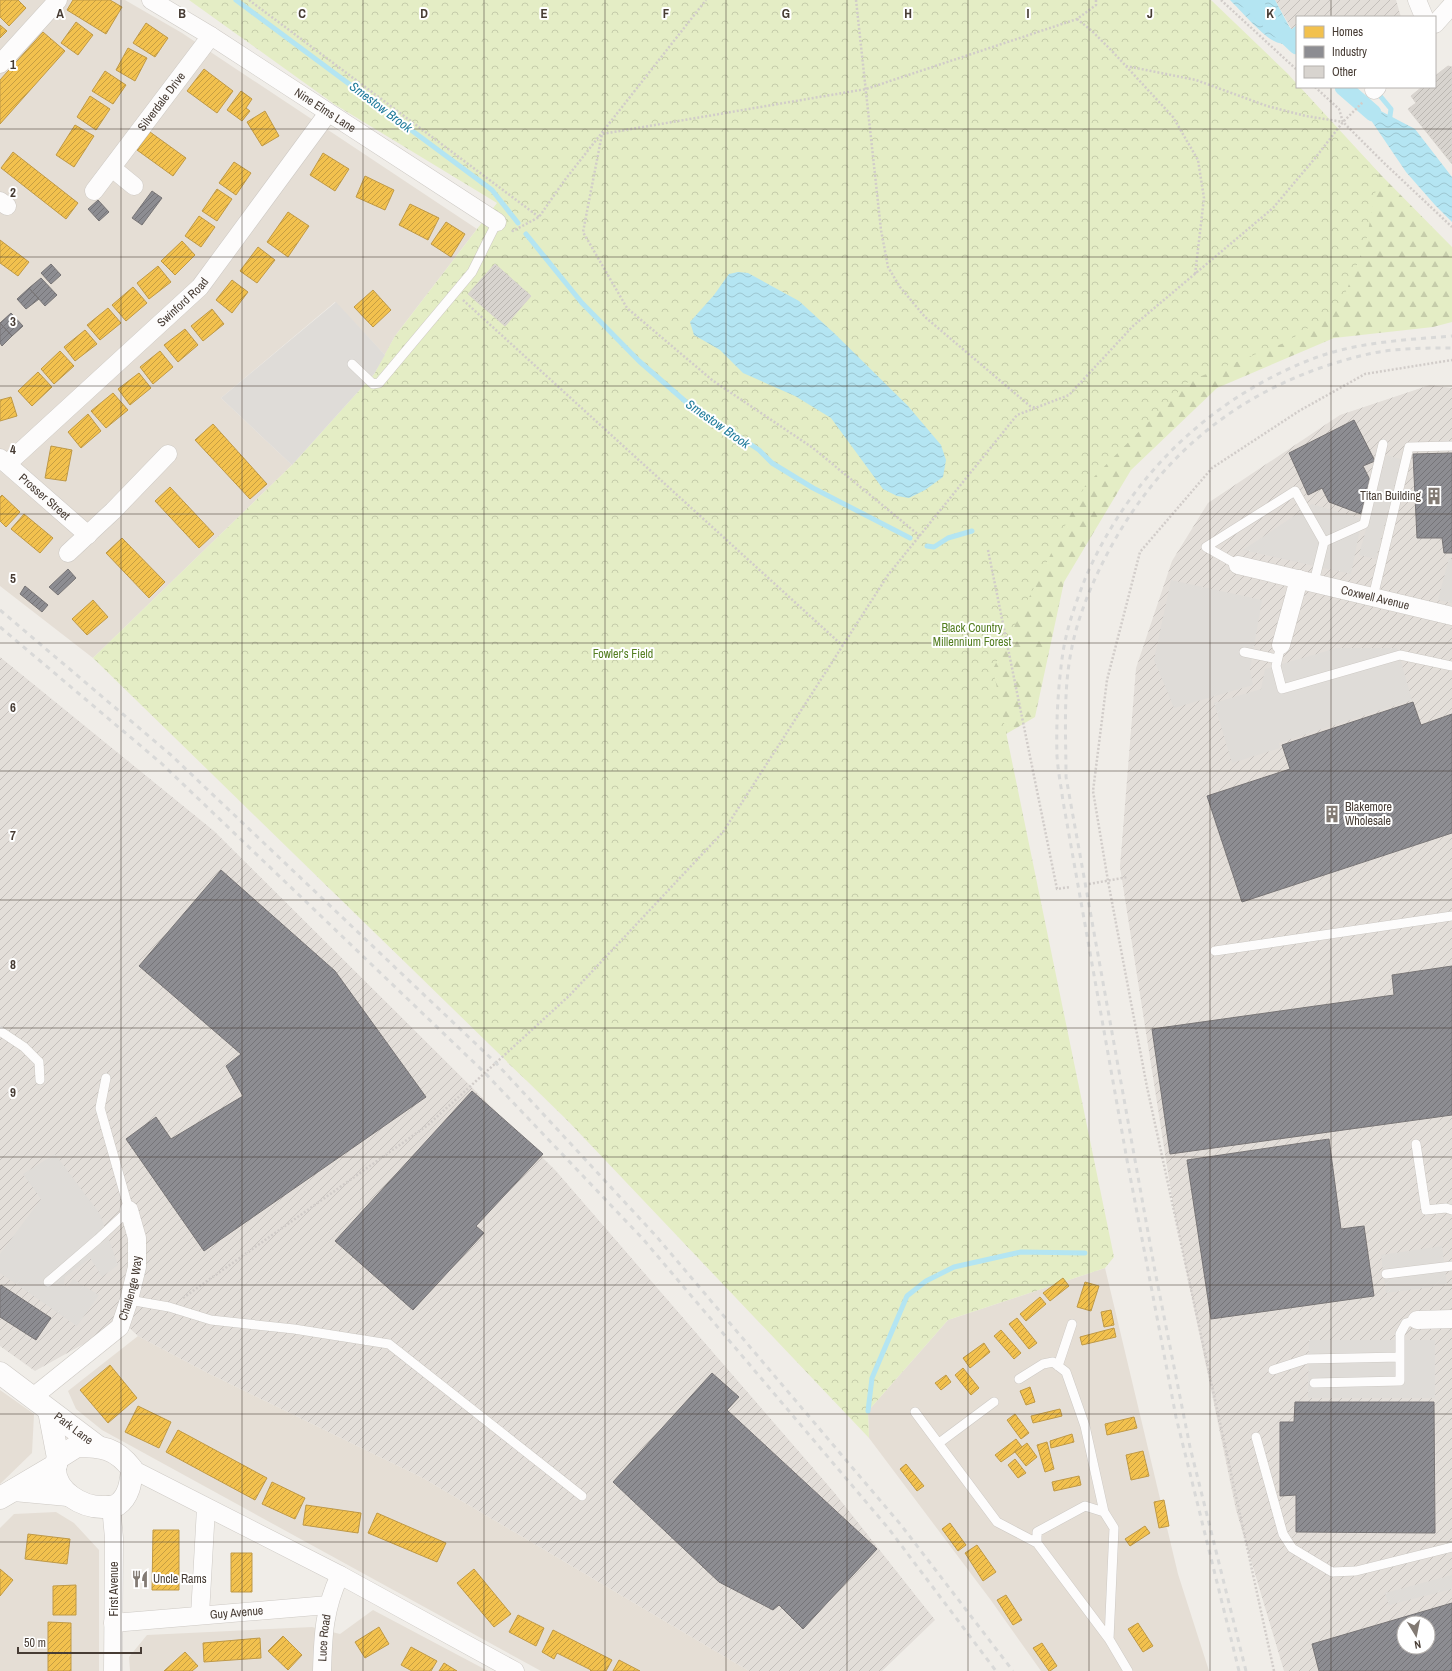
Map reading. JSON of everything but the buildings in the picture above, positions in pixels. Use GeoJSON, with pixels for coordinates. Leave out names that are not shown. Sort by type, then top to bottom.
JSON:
{"type":"FeatureCollection","features":[{"type":"Feature","properties":{"kind":"street"},"geometry":{"type":"LineString","coordinates":[[0,64],[58,0]]}},
{"type":"Feature","properties":{"kind":"street","name":"Nine Elms Lane"},"geometry":{"type":"LineString","coordinates":[[151,0],[211,36],[497,222]]}},
{"type":"Feature","properties":{"kind":"street"},"geometry":{"type":"LineString","coordinates":[[1418,0],[1424,16]]}},
{"type":"Feature","properties":{"kind":"street"},"geometry":{"type":"LineString","coordinates":[[1436,23],[1452,5]]}},
{"type":"Feature","properties":{"kind":"street","name":"Silverdale Drive"},"geometry":{"type":"LineString","coordinates":[[94,191],[211,36]]}},
{"type":"Feature","properties":{"kind":"street","name":"Swinford Road"},"geometry":{"type":"LineString","coordinates":[[3,461],[200,287],[328,113]]}},
{"type":"Feature","properties":{"kind":"street"},"geometry":{"type":"LineString","coordinates":[[112,168],[134,186]]}},
{"type":"Feature","properties":{"kind":"street"},"geometry":{"type":"LineString","coordinates":[[68,553],[113,511],[168,454]]}},
{"type":"Feature","properties":{"kind":"street","name":"Prosser Street"},"geometry":{"type":"LineString","coordinates":[[3,461],[88,535]]}},
{"type":"Feature","properties":{"kind":"street","name":"Coxwell Avenue"},"geometry":{"type":"LineString","coordinates":[[1238,565],[1452,616]]}},
{"type":"Feature","properties":{"kind":"street"},"geometry":{"type":"LineString","coordinates":[[1279,652],[1307,581]]}},
{"type":"Feature","properties":{"kind":"street","name":"Challenge Way"},"geometry":{"type":"LineString","coordinates":[[41,1404],[120,1327],[129,1300],[136,1267],[137,1238],[130,1210]]}},
{"type":"Feature","properties":{"kind":"street"},"geometry":{"type":"LineString","coordinates":[[1417,1320],[1452,1319]]}},
{"type":"Feature","properties":{"kind":"street","name":"Park Lane"},"geometry":{"type":"LineString","coordinates":[[0,1373],[97,1446]]}},
{"type":"Feature","properties":{"kind":"street","name":"Park Lane"},"geometry":{"type":"LineString","coordinates":[[41,1404],[57,1461]]}},
{"type":"Feature","properties":{"kind":"street"},"geometry":{"type":"LineString","coordinates":[[7,1494],[77,1446],[97,1446],[123,1458],[132,1469],[340,1575],[515,1671]]}},
{"type":"Feature","properties":{"kind":"street"},"geometry":{"type":"LineString","coordinates":[[57,1461],[55,1470],[61,1486],[68,1495]]}},
{"type":"Feature","properties":{"kind":"street"},"geometry":{"type":"LineString","coordinates":[[7,1494],[68,1495],[93,1507],[111,1506],[117,1504],[126,1494],[131,1485],[132,1469]]}},
{"type":"Feature","properties":{"kind":"street","name":"First Avenue"},"geometry":{"type":"LineString","coordinates":[[111,1506],[114,1538],[113,1671]]}},
{"type":"Feature","properties":{"kind":"street"},"geometry":{"type":"LineString","coordinates":[[200,1615],[206,1508]]}},
{"type":"Feature","properties":{"kind":"street"},"geometry":{"type":"LineString","coordinates":[[328,1605],[340,1575]]}},
{"type":"Feature","properties":{"kind":"street","name":"Guy Avenue"},"geometry":{"type":"LineString","coordinates":[[113,1623],[328,1605]]}},
{"type":"Feature","properties":{"kind":"street","name":"Luce Road"},"geometry":{"type":"LineString","coordinates":[[322,1671],[324,1624],[328,1605]]}},
{"type":"Feature","properties":{"kind":"lane"},"geometry":{"type":"LineString","coordinates":[[352,364],[373,384],[379,383],[472,272],[497,222]]}},
{"type":"Feature","properties":{"kind":"lane"},"geometry":{"type":"LineString","coordinates":[[1307,581],[1324,542],[1364,524],[1383,444]]}},
{"type":"Feature","properties":{"kind":"lane"},"geometry":{"type":"LineString","coordinates":[[1373,597],[1409,447],[1452,446]]}},
{"type":"Feature","properties":{"kind":"lane"},"geometry":{"type":"LineString","coordinates":[[1238,565],[1206,547],[1296,491],[1324,542]]}},
{"type":"Feature","properties":{"kind":"lane"},"geometry":{"type":"LineString","coordinates":[[1244,652],[1279,652],[1276,666],[1282,689],[1400,655],[1452,666]]}},
{"type":"Feature","properties":{"kind":"lane"},"geometry":{"type":"LineString","coordinates":[[1215,951],[1452,916]]}},
{"type":"Feature","properties":{"kind":"lane"},"geometry":{"type":"LineString","coordinates":[[0,1031],[24,1047],[39,1062],[40,1080]]}},
{"type":"Feature","properties":{"kind":"lane"},"geometry":{"type":"LineString","coordinates":[[48,1282],[130,1210],[100,1108],[106,1078]]}},
{"type":"Feature","properties":{"kind":"lane"},"geometry":{"type":"LineString","coordinates":[[1416,1144],[1426,1210],[1446,1208],[1452,1210]]}},
{"type":"Feature","properties":{"kind":"lane"},"geometry":{"type":"LineString","coordinates":[[1386,1274],[1452,1266]]}},
{"type":"Feature","properties":{"kind":"lane"},"geometry":{"type":"LineString","coordinates":[[129,1300],[169,1307],[211,1320],[294,1329],[389,1344],[582,1496]]}},
{"type":"Feature","properties":{"kind":"lane"},"geometry":{"type":"LineString","coordinates":[[1314,1383],[1400,1381],[1400,1334],[1406,1323],[1417,1320]]}},
{"type":"Feature","properties":{"kind":"lane"},"geometry":{"type":"LineString","coordinates":[[1058,1366],[1072,1324]]}},
{"type":"Feature","properties":{"kind":"lane"},"geometry":{"type":"LineString","coordinates":[[1273,1370],[1307,1359],[1400,1357]]}},
{"type":"Feature","properties":{"kind":"lane"},"geometry":{"type":"LineString","coordinates":[[1020,1379],[1043,1364],[1053,1362],[1066,1372],[1085,1426],[1104,1512],[1114,1528],[1109,1639]]}},
{"type":"Feature","properties":{"kind":"lane"},"geometry":{"type":"LineString","coordinates":[[939,1443],[994,1402]]}},
{"type":"Feature","properties":{"kind":"lane"},"geometry":{"type":"LineString","coordinates":[[915,1412],[997,1522],[1037,1543],[1109,1639],[1128,1671]]}},
{"type":"Feature","properties":{"kind":"lane"},"geometry":{"type":"LineString","coordinates":[[1256,1437],[1283,1534],[1292,1548],[1322,1567],[1332,1572],[1356,1571],[1452,1547]]}},
{"type":"Feature","properties":{"kind":"lane"},"geometry":{"type":"LineString","coordinates":[[1037,1543],[1037,1532],[1085,1506],[1104,1512]]}},
{"type":"Feature","properties":{"kind":"path"},"geometry":{"type":"LineString","coordinates":[[249,0],[539,217]]}},
{"type":"Feature","properties":{"kind":"path"},"geometry":{"type":"LineString","coordinates":[[497,222],[514,232],[539,217],[564,181],[706,0]]}},
{"type":"Feature","properties":{"kind":"path"},"geometry":{"type":"LineString","coordinates":[[856,0],[881,230],[888,267],[900,287],[925,317],[1030,406],[1036,408]]}},
{"type":"Feature","properties":{"kind":"path"},"geometry":{"type":"LineString","coordinates":[[602,134],[866,89],[1077,20],[1096,5],[1096,0]]}},
{"type":"Feature","properties":{"kind":"path"},"geometry":{"type":"LineString","coordinates":[[1221,0],[1296,69]]}},
{"type":"Feature","properties":{"kind":"path"},"geometry":{"type":"LineString","coordinates":[[1077,20],[1092,31],[1173,117],[1198,160],[1204,198],[1194,275]]}},
{"type":"Feature","properties":{"kind":"path"},"geometry":{"type":"LineString","coordinates":[[1126,66],[1196,80],[1267,106],[1306,116],[1343,122]]}},
{"type":"Feature","properties":{"kind":"path"},"geometry":{"type":"LineString","coordinates":[[1316,88],[1339,109],[1343,122],[1452,227]]}},
{"type":"Feature","properties":{"kind":"path"},"geometry":{"type":"LineString","coordinates":[[169,1307],[428,1125],[570,995],[723,832],[888,575],[1018,415],[1070,395],[1133,326],[1273,208],[1343,122],[1351,115]]}},
{"type":"Feature","properties":{"kind":"path"},"geometry":{"type":"LineString","coordinates":[[602,134],[582,232],[627,308],[712,380],[813,448],[920,536]]}},
{"type":"Feature","properties":{"kind":"path"},"geometry":{"type":"LineString","coordinates":[[454,293],[843,646]]}},
{"type":"Feature","properties":{"kind":"path"},"geometry":{"type":"LineString","coordinates":[[1274,1671],[1148,1095],[1108,881],[1093,791],[1107,680],[1140,552],[1212,468],[1299,411],[1365,374],[1452,360]]}},
{"type":"Feature","properties":{"kind":"path"},"geometry":{"type":"LineString","coordinates":[[988,550],[1058,889],[1070,887]]}},
{"type":"Feature","properties":{"kind":"path"},"geometry":{"type":"LineString","coordinates":[[1089,884],[1128,877]]}},
{"type":"Feature","properties":{"kind":"shaded area"},"geometry":{"type":"Polygon","coordinates":[[[0,0],[125,0],[182,33],[477,229],[395,336],[385,355],[335,302],[221,398],[292,465],[93,658],[0,586],[0,0]]]}},
{"type":"Feature","properties":{"kind":"shaded area"},"geometry":{"type":"Polygon","coordinates":[[[1275,0],[1396,0],[1401,16],[1296,16],[1296,26],[1292,30],[1275,0]]]}},
{"type":"Feature","properties":{"kind":"shaded area"},"geometry":{"type":"Polygon","coordinates":[[[336,302],[385,355],[374,374],[292,465],[221,398],[336,302]]]}},
{"type":"Feature","properties":{"kind":"shaded area"},"geometry":{"type":"Polygon","coordinates":[[[1430,385],[1452,388],[1452,1671],[1284,1671],[1236,1510],[1174,1211],[1120,867],[1136,668],[1172,561],[1208,503],[1340,415],[1430,385]]]}},
{"type":"Feature","properties":{"kind":"shaded area"},"geometry":{"type":"Polygon","coordinates":[[[1386,455],[1401,459],[1376,559],[1359,555],[1386,455]]]}},
{"type":"Feature","properties":{"kind":"shaded area"},"geometry":{"type":"Polygon","coordinates":[[[1312,504],[1362,519],[1351,574],[1243,550],[1312,504]]]}},
{"type":"Feature","properties":{"kind":"shaded area"},"geometry":{"type":"Polygon","coordinates":[[[1449,558],[1452,559],[1452,603],[1438,600],[1449,558]]]}},
{"type":"Feature","properties":{"kind":"shaded area"},"geometry":{"type":"Polygon","coordinates":[[[1171,580],[1262,600],[1250,670],[1253,685],[1174,708],[1154,660],[1171,580]]]}},
{"type":"Feature","properties":{"kind":"shaded area"},"geometry":{"type":"Polygon","coordinates":[[[1337,648],[1397,648],[1412,700],[1279,743],[1280,748],[1232,763],[1214,703],[1261,689],[1265,669],[1337,648]]]}},
{"type":"Feature","properties":{"kind":"shaded area"},"geometry":{"type":"Polygon","coordinates":[[[0,657],[214,831],[556,1171],[833,1491],[935,1620],[882,1671],[749,1671],[423,1478],[206,1372],[138,1336],[123,1322],[35,1371],[0,1346],[0,657]]]}},
{"type":"Feature","properties":{"kind":"shaded area"},"geometry":{"type":"Polygon","coordinates":[[[55,1154],[100,1214],[118,1265],[102,1277],[90,1258],[65,1277],[64,1283],[67,1288],[73,1279],[99,1295],[77,1326],[0,1273],[0,1254],[41,1199],[23,1174],[55,1154]]]}},
{"type":"Feature","properties":{"kind":"shaded area"},"geometry":{"type":"Polygon","coordinates":[[[1442,1246],[1447,1285],[1386,1293],[1381,1255],[1442,1246]]]}},
{"type":"Feature","properties":{"kind":"shaded area"},"geometry":{"type":"Polygon","coordinates":[[[1105,1268],[1178,1574],[1209,1671],[1041,1671],[990,1599],[869,1438],[868,1411],[948,1320],[1105,1268]]]}},
{"type":"Feature","properties":{"kind":"shaded area"},"geometry":{"type":"Polygon","coordinates":[[[138,1336],[206,1372],[423,1478],[749,1671],[541,1671],[102,1430],[76,1409],[68,1391],[138,1336]]]}},
{"type":"Feature","properties":{"kind":"shaded area"},"geometry":{"type":"Polygon","coordinates":[[[1309,1340],[1435,1340],[1435,1398],[1308,1398],[1309,1340]]]}},
{"type":"Feature","properties":{"kind":"shaded area"},"geometry":{"type":"Polygon","coordinates":[[[0,1390],[34,1414],[32,1453],[0,1484],[0,1390]]]}},
{"type":"Feature","properties":{"kind":"shaded area"},"geometry":{"type":"Polygon","coordinates":[[[56,1512],[74,1523],[99,1550],[99,1671],[0,1671],[0,1528],[14,1514],[56,1512]]]}},
{"type":"Feature","properties":{"kind":"shaded area"},"geometry":{"type":"Polygon","coordinates":[[[1452,1575],[1452,1589],[1389,1605],[1385,1593],[1452,1575]]]}},
{"type":"Feature","properties":{"kind":"shaded area"},"geometry":{"type":"Polygon","coordinates":[[[373,1610],[488,1671],[130,1671],[129,1657],[147,1635],[312,1627],[340,1634],[373,1610]]]}},
{"type":"Feature","properties":{"kind":"green space","name":"Fowler's Field"},"geometry":{"type":"Polygon","coordinates":[[[189,0],[1211,0],[1288,74],[1296,83],[1296,88],[1301,88],[1379,173],[1366,242],[1339,309],[1284,343],[1189,381],[1085,486],[993,669],[1114,1257],[1105,1268],[948,1320],[868,1411],[869,1438],[568,1121],[93,658],[292,465],[374,374],[395,336],[497,203],[334,104],[189,0]]]}},
{"type":"Feature","properties":{"kind":"green space","name":"Black Country Millennium Forest"},"geometry":{"type":"Polygon","coordinates":[[[1348,140],[1452,247],[1452,322],[1433,327],[1334,338],[1217,388],[1131,470],[1064,582],[1035,717],[1006,734],[933,704],[526,1080],[507,1062],[729,835],[1348,140]]]}},
{"type":"Feature","properties":{"kind":"water"},"geometry":{"type":"Polygon","coordinates":[[[1230,0],[1275,0],[1291,30],[1296,26],[1296,35],[1292,42],[1284,44],[1269,38],[1230,0]]]}},
{"type":"Feature","properties":{"kind":"water"},"geometry":{"type":"Polygon","coordinates":[[[1356,98],[1415,129],[1452,177],[1452,222],[1406,172],[1356,98]]]}},
{"type":"Feature","properties":{"kind":"water"},"geometry":{"type":"Polygon","coordinates":[[[738,272],[748,273],[799,301],[834,333],[908,406],[941,445],[946,460],[943,477],[925,490],[909,498],[897,496],[883,489],[831,418],[795,396],[743,373],[720,350],[694,335],[690,322],[714,295],[729,274],[738,272]]]}},
{"type":"Feature","properties":{"kind":"waterway","name":"Smestow Brook"},"geometry":{"type":"LineString","coordinates":[[236,0],[492,190],[518,223]]}},
{"type":"Feature","properties":{"kind":"waterway"},"geometry":{"type":"LineString","coordinates":[[1248,0],[1296,45]]}},
{"type":"Feature","properties":{"kind":"waterway"},"geometry":{"type":"LineString","coordinates":[[1344,88],[1373,113]]}},
{"type":"Feature","properties":{"kind":"waterway"},"geometry":{"type":"LineString","coordinates":[[1376,91],[1391,109],[1389,123]]}},
{"type":"Feature","properties":{"kind":"waterway","name":"Smestow Brook"},"geometry":{"type":"LineString","coordinates":[[526,234],[582,303],[639,361],[701,415],[726,428],[759,450],[772,463],[813,488],[910,538]]}},
{"type":"Feature","properties":{"kind":"waterway","name":"Smestow Brook"},"geometry":{"type":"LineString","coordinates":[[927,546],[934,547],[948,538],[972,531]]}},
{"type":"Feature","properties":{"kind":"waterway"},"geometry":{"type":"LineString","coordinates":[[868,1411],[872,1378],[907,1296],[926,1281],[954,1267],[1021,1252],[1085,1253]]}},
{"type":"Feature","properties":{"kind":"railway"},"geometry":{"type":"LineString","coordinates":[[1239,1671],[1176,1417],[1127,1160],[1063,801],[1057,762],[1057,717],[1063,652],[1078,597],[1103,542],[1124,508],[1149,476],[1176,446],[1206,420],[1239,396],[1274,376],[1329,353],[1363,345],[1452,336]]}},
{"type":"Feature","properties":{"kind":"railway"},"geometry":{"type":"LineString","coordinates":[[1246,1671],[1190,1447],[1155,1271],[1066,777],[1068,667],[1074,637],[1084,605],[1097,574],[1112,545],[1143,497],[1169,466],[1197,439],[1227,415],[1260,395],[1296,377],[1333,364],[1383,351],[1452,348]]}},
{"type":"Feature","properties":{"kind":"railway"},"geometry":{"type":"LineString","coordinates":[[0,610],[171,755],[496,1063],[656,1236],[901,1525],[1013,1671]]}},
{"type":"Feature","properties":{"kind":"railway"},"geometry":{"type":"LineString","coordinates":[[0,627],[161,763],[485,1073],[643,1239],[889,1529],[996,1671]]}},
{"type":"Feature","properties":{"kind":"place","name":"Titan Building"},"geometry":{"type":"Point","coordinates":[1434,496]}},
{"type":"Feature","properties":{"kind":"place","name":"Blakemore Wholesale"},"geometry":{"type":"Point","coordinates":[1332,814]}},
{"type":"Feature","properties":{"kind":"place","name":"Uncle Rams"},"geometry":{"type":"Point","coordinates":[140,1579]}}]}
